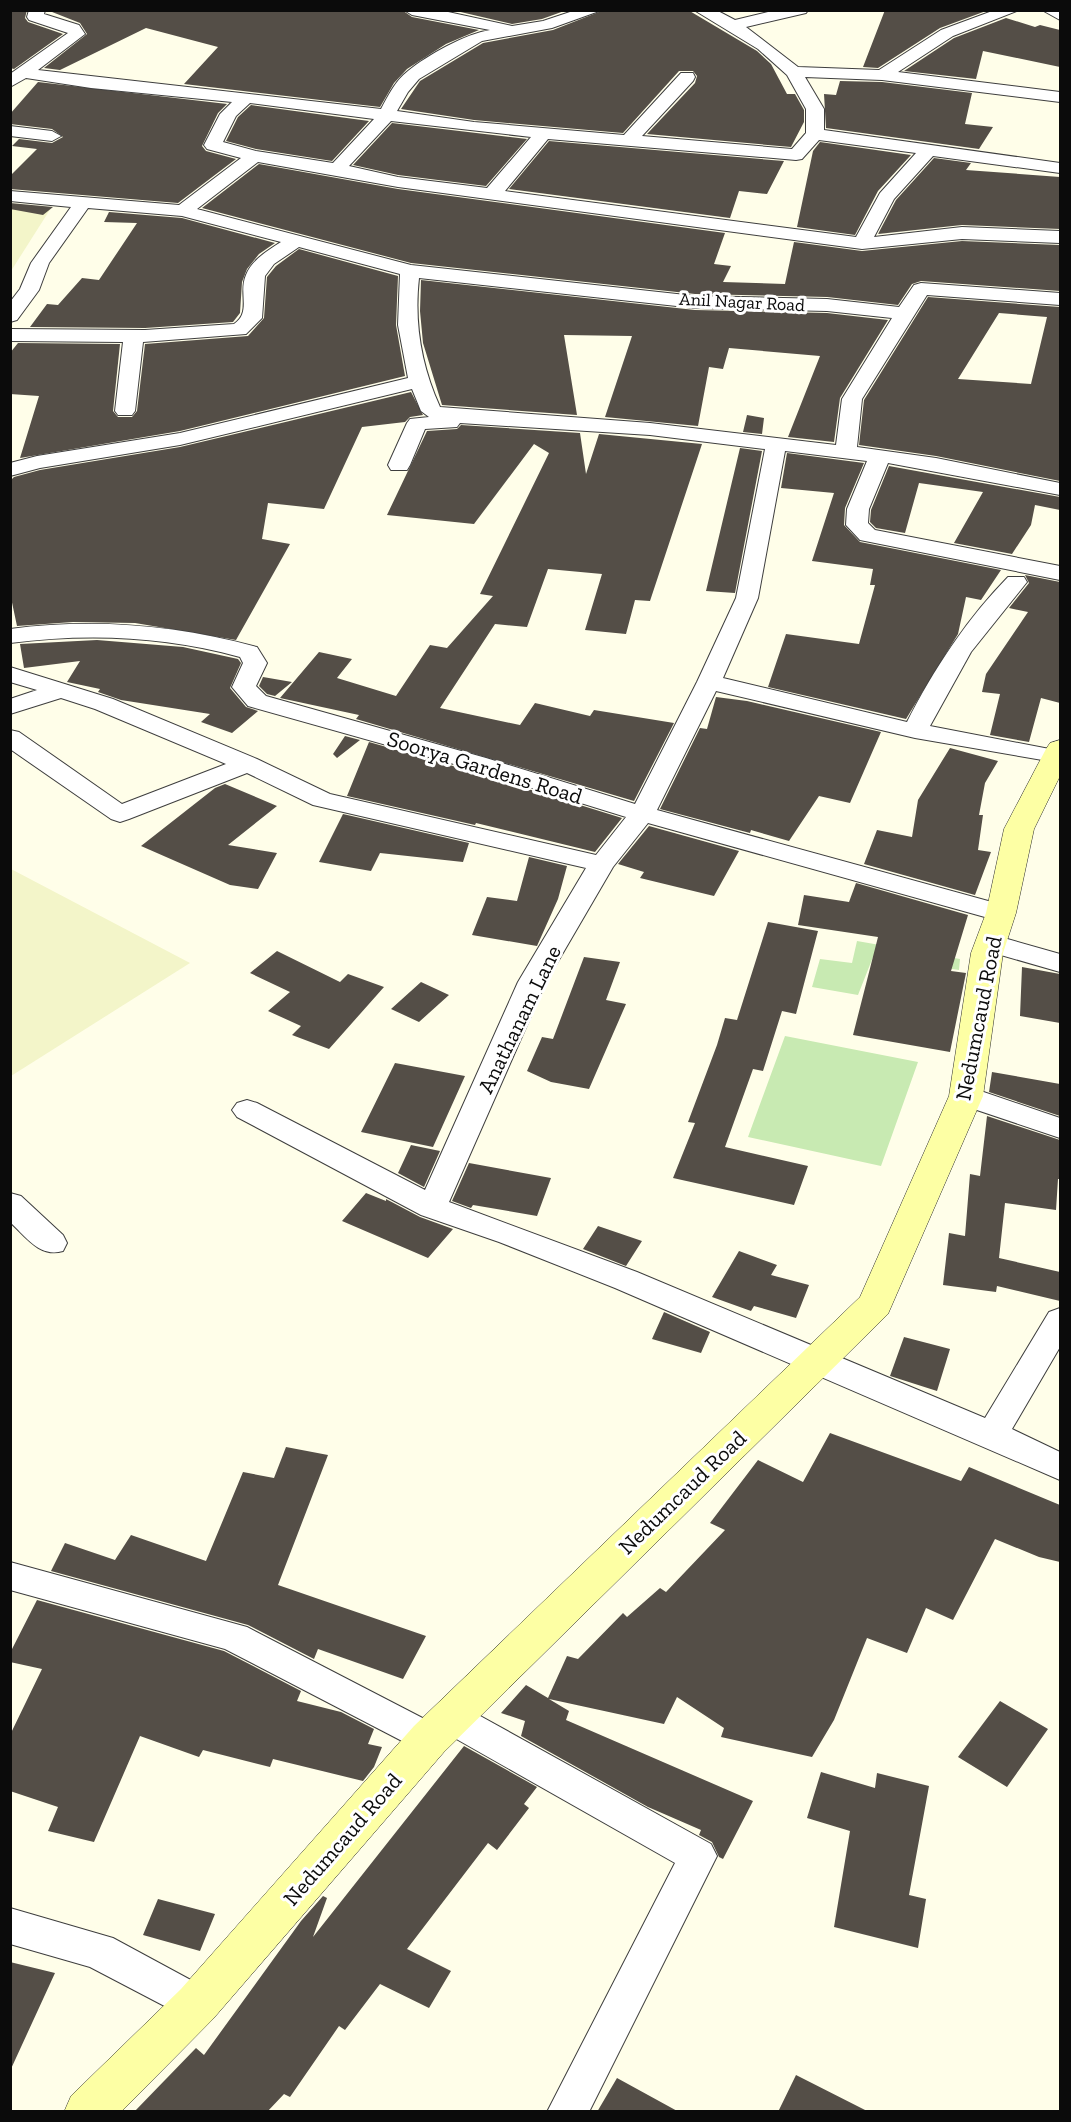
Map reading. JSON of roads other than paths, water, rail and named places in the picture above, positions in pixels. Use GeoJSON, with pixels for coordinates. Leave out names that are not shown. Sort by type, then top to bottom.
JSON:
{"type":"FeatureCollection","features":[{"type":"Feature","properties":{"kind":"main road","name":"Nedumcaud Road"},"geometry":{"type":"LineString","coordinates":[[88,2112],[197,2004],[440,1728],[875,1305],[966,1096],[987,953],[996,928],[1019,829],[1058,753]]}},
{"type":"Feature","properties":{"kind":"street"},"geometry":{"type":"LineString","coordinates":[[412,10],[512,30]]}},
{"type":"Feature","properties":{"kind":"street"},"geometry":{"type":"LineString","coordinates":[[337,169],[387,115],[400,90],[413,75],[477,37],[546,25],[594,10]]}},
{"type":"Feature","properties":{"kind":"street"},"geometry":{"type":"LineString","coordinates":[[17,78],[246,98],[543,134],[796,155],[814,134],[815,109],[794,72],[764,46],[733,25],[702,10]]}},
{"type":"Feature","properties":{"kind":"street"},"geometry":{"type":"LineString","coordinates":[[733,25],[800,10]]}},
{"type":"Feature","properties":{"kind":"street"},"geometry":{"type":"LineString","coordinates":[[882,75],[947,33],[1011,10]]}},
{"type":"Feature","properties":{"kind":"street"},"geometry":{"type":"LineString","coordinates":[[1050,10],[1060,15]]}},
{"type":"Feature","properties":{"kind":"street"},"geometry":{"type":"LineString","coordinates":[[952,14],[979,23]]}},
{"type":"Feature","properties":{"kind":"street"},"geometry":{"type":"LineString","coordinates":[[17,78],[77,34],[73,28],[30,15]]}},
{"type":"Feature","properties":{"kind":"street"},"geometry":{"type":"LineString","coordinates":[[794,72],[882,75],[1060,97]]}},
{"type":"Feature","properties":{"kind":"street"},"geometry":{"type":"LineString","coordinates":[[628,141],[687,77]]}},
{"type":"Feature","properties":{"kind":"street"},"geometry":{"type":"LineString","coordinates":[[246,98],[229,114],[213,145],[255,156],[337,169],[398,182],[862,243],[881,243],[962,233],[1060,237]]}},
{"type":"Feature","properties":{"kind":"street"},"geometry":{"type":"LineString","coordinates":[[10,131],[52,136]]}},
{"type":"Feature","properties":{"kind":"street"},"geometry":{"type":"LineString","coordinates":[[492,195],[543,134]]}},
{"type":"Feature","properties":{"kind":"street"},"geometry":{"type":"LineString","coordinates":[[814,134],[928,150],[1053,162]]}},
{"type":"Feature","properties":{"kind":"street"},"geometry":{"type":"LineString","coordinates":[[862,243],[886,197],[928,150]]}},
{"type":"Feature","properties":{"kind":"street"},"geometry":{"type":"LineString","coordinates":[[183,211],[255,156]]}},
{"type":"Feature","properties":{"kind":"street","name":"Anil Nagar Road"},"geometry":{"type":"LineString","coordinates":[[10,196],[183,211],[410,271],[695,302],[827,305],[905,314]]}},
{"type":"Feature","properties":{"kind":"street"},"geometry":{"type":"LineString","coordinates":[[10,316],[29,290],[40,263],[83,203]]}},
{"type":"Feature","properties":{"kind":"street"},"geometry":{"type":"LineString","coordinates":[[10,335],[134,336],[239,330],[250,324],[254,316],[255,276],[272,256],[297,241]]}},
{"type":"Feature","properties":{"kind":"street"},"geometry":{"type":"LineString","coordinates":[[410,271],[407,331],[417,382],[431,411],[451,416],[639,428],[880,456],[936,464],[1060,489]]}},
{"type":"Feature","properties":{"kind":"street"},"geometry":{"type":"LineString","coordinates":[[846,452],[852,399],[921,289],[1060,298]]}},
{"type":"Feature","properties":{"kind":"street"},"geometry":{"type":"LineString","coordinates":[[125,411],[134,336]]}},
{"type":"Feature","properties":{"kind":"street"},"geometry":{"type":"LineString","coordinates":[[10,470],[29,464],[202,434],[417,382]]}},
{"type":"Feature","properties":{"kind":"street"},"geometry":{"type":"LineString","coordinates":[[399,465],[417,423],[450,423],[451,416]]}},
{"type":"Feature","properties":{"kind":"street","name":"Anathanam Lane"},"geometry":{"type":"LineString","coordinates":[[432,1207],[532,982],[603,864],[643,812],[709,682],[747,598],[777,444]]}},
{"type":"Feature","properties":{"kind":"street"},"geometry":{"type":"LineString","coordinates":[[880,456],[858,510],[857,525],[868,535],[1060,573]]}},
{"type":"Feature","properties":{"kind":"street"},"geometry":{"type":"LineString","coordinates":[[915,731],[942,676],[991,606],[1016,582]]}},
{"type":"Feature","properties":{"kind":"street","name":"Soorya Gardens Road"},"geometry":{"type":"LineString","coordinates":[[10,636],[87,628],[179,636],[225,644],[249,652],[255,663],[244,687],[257,701],[477,763],[568,793],[643,812],[996,928],[1060,963]]}},
{"type":"Feature","properties":{"kind":"street"},"geometry":{"type":"LineString","coordinates":[[10,674],[104,704],[248,764],[322,800],[603,864]]}},
{"type":"Feature","properties":{"kind":"street"},"geometry":{"type":"LineString","coordinates":[[709,682],[915,731],[1058,753]]}},
{"type":"Feature","properties":{"kind":"street"},"geometry":{"type":"LineString","coordinates":[[10,707],[62,690]]}},
{"type":"Feature","properties":{"kind":"street"},"geometry":{"type":"LineString","coordinates":[[10,737],[120,814],[181,788],[248,764]]}},
{"type":"Feature","properties":{"kind":"street"},"geometry":{"type":"LineString","coordinates":[[966,1096],[1060,1128]]}},
{"type":"Feature","properties":{"kind":"street"},"geometry":{"type":"LineString","coordinates":[[247,1110],[432,1207],[510,1234],[626,1280],[993,1436],[1060,1467]]}},
{"type":"Feature","properties":{"kind":"street"},"geometry":{"type":"LineString","coordinates":[[10,1204],[52,1243]]}},
{"type":"Feature","properties":{"kind":"street"},"geometry":{"type":"LineString","coordinates":[[993,1436],[1060,1320]]}},
{"type":"Feature","properties":{"kind":"street"},"geometry":{"type":"LineString","coordinates":[[10,1576],[234,1637],[440,1728],[698,1856],[567,2112]]}},
{"type":"Feature","properties":{"kind":"street"},"geometry":{"type":"LineString","coordinates":[[10,1926],[99,1951],[197,2004]]}}]}
